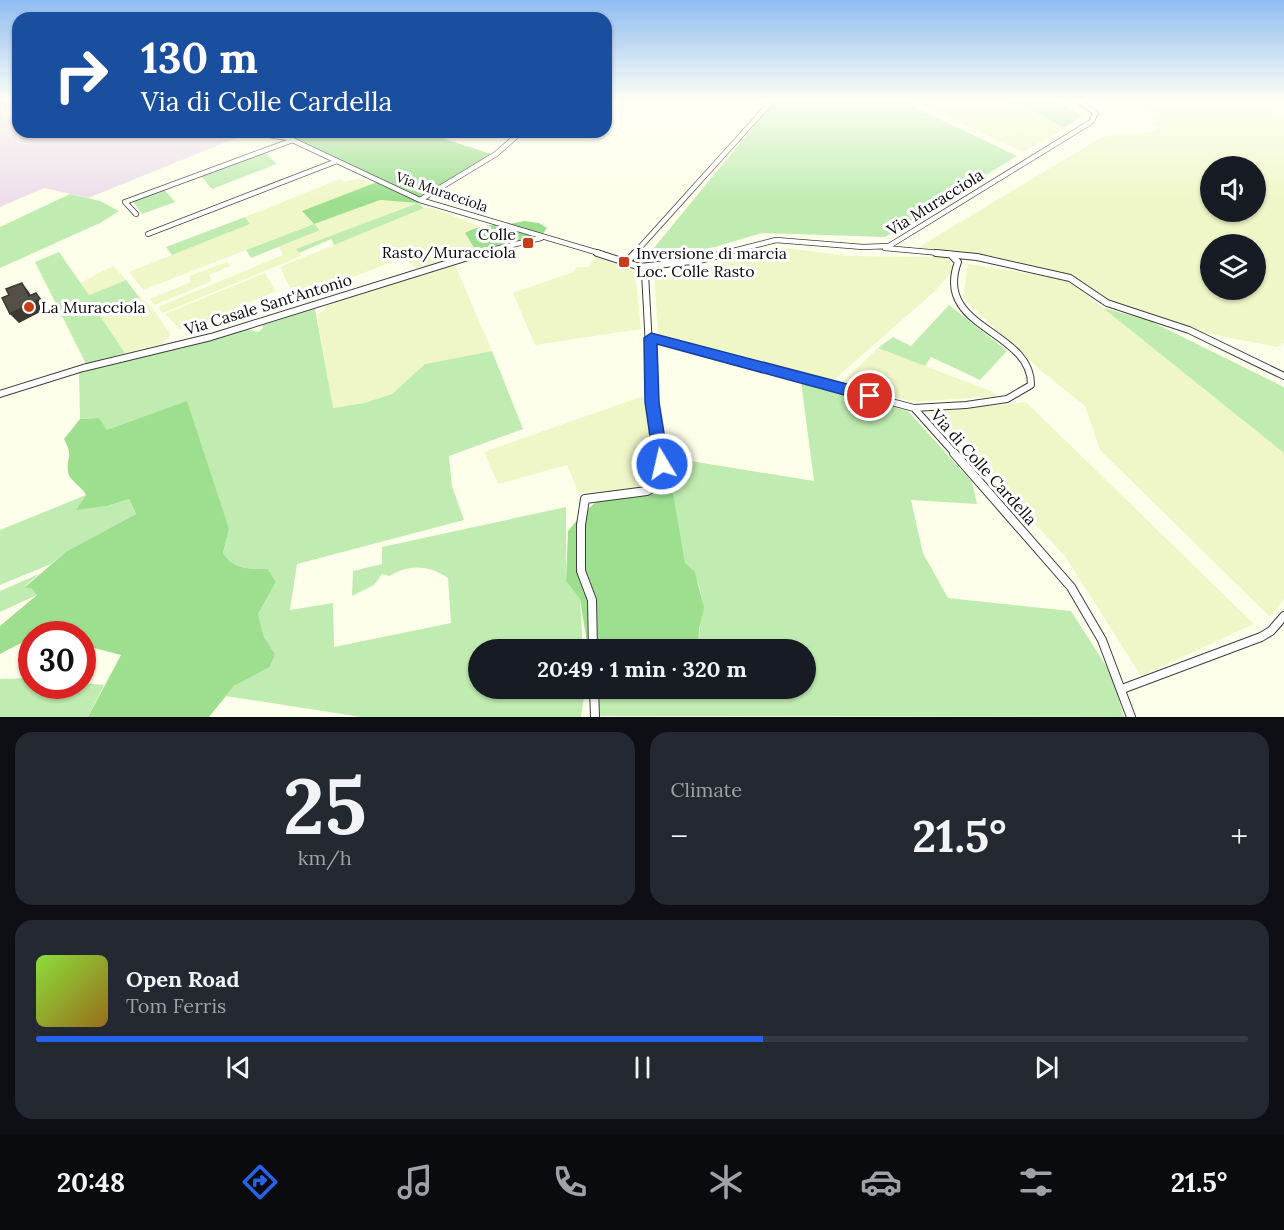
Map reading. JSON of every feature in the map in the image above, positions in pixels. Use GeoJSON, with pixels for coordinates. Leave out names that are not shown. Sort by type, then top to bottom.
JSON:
{"type":"FeatureCollection","features":[{"type":"Feature","properties":{"kind":"street"},"geometry":{"type":"LineString","coordinates":[[627,262],[742,134]]}},
{"type":"Feature","properties":{"kind":"street","name":"Via Muracciola"},"geometry":{"type":"LineString","coordinates":[[282,138],[293,140],[420,200],[640,267],[700,260],[776,240],[882,247],[894,244],[1071,134]]}},
{"type":"Feature","properties":{"kind":"street"},"geometry":{"type":"LineString","coordinates":[[420,200],[496,154],[514,138]]}},
{"type":"Feature","properties":{"kind":"street"},"geometry":{"type":"LineString","coordinates":[[136,214],[124,204],[125,202],[293,140]]}},
{"type":"Feature","properties":{"kind":"street"},"geometry":{"type":"LineString","coordinates":[[147,234],[337,162]]}},
{"type":"Feature","properties":{"kind":"street","name":"Via Casale Sant'Antonio"},"geometry":{"type":"LineString","coordinates":[[0,394],[83,368],[245,327],[477,254],[543,237]]}},
{"type":"Feature","properties":{"kind":"street"},"geometry":{"type":"LineString","coordinates":[[882,247],[977,257],[1070,278],[1107,303],[1189,330],[1284,376]]}},
{"type":"Feature","properties":{"kind":"street"},"geometry":{"type":"LineString","coordinates":[[914,408],[966,405],[1007,399],[1031,385],[1032,377],[1029,367],[1021,357],[960,306],[956,300],[953,281],[958,262],[947,254]]}},
{"type":"Feature","properties":{"kind":"street"},"geometry":{"type":"LineString","coordinates":[[593,639],[592,600],[581,571],[581,525],[585,499],[647,490],[656,486],[663,476],[652,402],[651,338],[645,273],[640,267]]}},
{"type":"Feature","properties":{"kind":"street","name":"Via di Colle Cardella"},"geometry":{"type":"LineString","coordinates":[[651,338],[914,408],[1070,584],[1095,625],[1122,688],[1131,717]]}},
{"type":"Feature","properties":{"kind":"street"},"geometry":{"type":"LineString","coordinates":[[1122,688],[1261,637],[1271,631],[1284,616]]}},
{"type":"Feature","properties":{"kind":"street"},"geometry":{"type":"LineString","coordinates":[[594,699],[595,717]]}},
{"type":"Feature","properties":{"kind":"shaded area"},"geometry":{"type":"Polygon","coordinates":[[[0,134],[12,134],[12,138],[236,138],[88,198],[44,188],[0,207],[0,134]]]}},
{"type":"Feature","properties":{"kind":"green space"},"geometry":{"type":"Polygon","coordinates":[[[747,134],[972,134],[1017,156],[885,237],[762,233],[715,247],[643,261],[747,134]]]}},
{"type":"Feature","properties":{"kind":"green space"},"geometry":{"type":"Polygon","coordinates":[[[985,134],[1053,134],[1023,152],[985,134]]]}},
{"type":"Feature","properties":{"kind":"green space"},"geometry":{"type":"Polygon","coordinates":[[[1126,134],[1284,134],[1284,343],[1277,347],[1189,330],[1119,307],[1070,278],[977,257],[912,251],[1102,137],[1126,134]]]}},
{"type":"Feature","properties":{"kind":"green space"},"geometry":{"type":"Polygon","coordinates":[[[288,138],[442,138],[494,155],[418,203],[380,200],[314,224],[302,211],[377,182],[288,138]]]}},
{"type":"Feature","properties":{"kind":"green space"},"geometry":{"type":"Polygon","coordinates":[[[264,152],[277,164],[212,189],[200,175],[264,152]]]}},
{"type":"Feature","properties":{"kind":"green space"},"geometry":{"type":"Polygon","coordinates":[[[360,178],[372,184],[302,211],[313,224],[143,290],[129,272],[250,224],[245,217],[340,179],[344,182],[360,178]]]}},
{"type":"Feature","properties":{"kind":"green space"},"geometry":{"type":"Polygon","coordinates":[[[164,189],[175,202],[142,214],[132,200],[164,189]]]}},
{"type":"Feature","properties":{"kind":"green space"},"geometry":{"type":"Polygon","coordinates":[[[70,194],[100,201],[119,211],[100,223],[0,268],[0,227],[70,194]]]}},
{"type":"Feature","properties":{"kind":"green space"},"geometry":{"type":"Polygon","coordinates":[[[380,200],[418,203],[297,249],[301,256],[163,313],[158,307],[283,255],[279,247],[320,229],[313,224],[380,200]]]}},
{"type":"Feature","properties":{"kind":"green space"},"geometry":{"type":"Polygon","coordinates":[[[418,203],[424,208],[334,245],[331,239],[299,253],[296,249],[418,203]]]}},
{"type":"Feature","properties":{"kind":"green space"},"geometry":{"type":"Polygon","coordinates":[[[424,208],[432,208],[479,226],[472,229],[467,238],[476,251],[418,270],[404,257],[305,296],[299,286],[290,288],[280,267],[424,208]]]}},
{"type":"Feature","properties":{"kind":"green space"},"geometry":{"type":"Polygon","coordinates":[[[245,217],[250,224],[172,255],[166,247],[245,217]]]}},
{"type":"Feature","properties":{"kind":"green space"},"geometry":{"type":"Polygon","coordinates":[[[524,221],[539,223],[547,228],[542,235],[476,251],[465,233],[480,227],[524,221]]]}},
{"type":"Feature","properties":{"kind":"green space"},"geometry":{"type":"Polygon","coordinates":[[[314,224],[320,230],[251,258],[246,250],[314,224]]]}},
{"type":"Feature","properties":{"kind":"green space"},"geometry":{"type":"Polygon","coordinates":[[[778,247],[849,256],[946,257],[955,268],[935,291],[834,380],[658,334],[654,274],[703,269],[740,256],[758,254],[778,247]]]}},
{"type":"Feature","properties":{"kind":"green space"},"geometry":{"type":"Polygon","coordinates":[[[59,252],[89,295],[126,280],[140,298],[100,316],[125,353],[86,364],[35,262],[59,252]]]}},
{"type":"Feature","properties":{"kind":"green space"},"geometry":{"type":"Polygon","coordinates":[[[595,257],[635,271],[641,329],[535,345],[513,293],[573,272],[577,267],[589,267],[595,257]]]}},
{"type":"Feature","properties":{"kind":"green space"},"geometry":{"type":"Polygon","coordinates":[[[227,262],[230,266],[209,275],[212,281],[155,305],[150,299],[191,282],[189,276],[227,262]]]}},
{"type":"Feature","properties":{"kind":"green space"},"geometry":{"type":"Polygon","coordinates":[[[968,264],[1052,277],[1073,284],[1284,453],[1284,599],[1270,617],[1100,450],[1085,406],[1040,370],[963,298],[968,264]]]}},
{"type":"Feature","properties":{"kind":"green space"},"geometry":{"type":"Polygon","coordinates":[[[455,265],[492,351],[425,364],[392,394],[364,403],[332,408],[317,314],[324,311],[328,304],[455,265]]]}},
{"type":"Feature","properties":{"kind":"green space"},"geometry":{"type":"Polygon","coordinates":[[[113,266],[126,280],[89,295],[80,283],[113,266]]]}},
{"type":"Feature","properties":{"kind":"green space"},"geometry":{"type":"Polygon","coordinates":[[[265,273],[276,291],[194,326],[180,329],[165,314],[265,273]]]}},
{"type":"Feature","properties":{"kind":"green space"},"geometry":{"type":"Polygon","coordinates":[[[140,298],[152,307],[171,335],[161,344],[125,353],[99,316],[140,298]]]}},
{"type":"Feature","properties":{"kind":"green space"},"geometry":{"type":"Polygon","coordinates":[[[949,305],[1007,351],[980,380],[931,357],[925,366],[878,348],[893,337],[911,346],[949,305]]]}},
{"type":"Feature","properties":{"kind":"green space"},"geometry":{"type":"Polygon","coordinates":[[[1103,308],[1148,320],[1284,387],[1284,453],[1103,308]]]}},
{"type":"Feature","properties":{"kind":"green space"},"geometry":{"type":"Polygon","coordinates":[[[315,309],[333,408],[364,403],[392,394],[425,364],[492,351],[523,429],[449,456],[452,486],[464,520],[297,564],[290,610],[333,603],[334,647],[451,623],[448,578],[441,574],[426,568],[412,568],[389,576],[382,574],[374,585],[352,596],[353,571],[382,564],[382,547],[566,507],[566,581],[580,599],[582,639],[468,639],[468,699],[584,699],[581,717],[361,717],[226,696],[234,686],[270,667],[275,654],[264,637],[258,614],[276,582],[268,569],[237,566],[227,559],[223,553],[229,529],[222,512],[106,430],[99,418],[80,419],[79,372],[247,329],[258,332],[263,328],[262,325],[315,309]]]}},
{"type":"Feature","properties":{"kind":"green space"},"geometry":{"type":"Polygon","coordinates":[[[878,348],[991,391],[998,396],[914,402],[841,383],[878,348]]]}},
{"type":"Feature","properties":{"kind":"green space"},"geometry":{"type":"Polygon","coordinates":[[[801,382],[908,411],[972,482],[977,504],[911,500],[923,553],[948,598],[1071,611],[1112,675],[1124,717],[595,716],[596,699],[816,699],[816,639],[699,639],[701,593],[693,573],[685,563],[660,456],[814,481],[801,382]]]}},
{"type":"Feature","properties":{"kind":"green space"},"geometry":{"type":"Polygon","coordinates":[[[643,396],[661,479],[649,488],[579,493],[567,465],[498,484],[484,452],[643,396]]]}},
{"type":"Feature","properties":{"kind":"green space"},"geometry":{"type":"Polygon","coordinates":[[[187,401],[229,529],[223,553],[237,566],[268,569],[276,582],[258,614],[264,637],[275,654],[270,667],[234,686],[209,717],[88,717],[121,655],[96,649],[96,621],[18,621],[18,645],[0,654],[0,626],[37,595],[32,589],[25,587],[67,551],[136,514],[129,499],[107,506],[76,510],[86,495],[69,475],[69,454],[64,439],[80,419],[99,418],[107,430],[187,401]]]}},
{"type":"Feature","properties":{"kind":"green space"},"geometry":{"type":"Polygon","coordinates":[[[1026,402],[1254,624],[1141,676],[1065,556],[930,412],[1026,402]]]}},
{"type":"Feature","properties":{"kind":"green space"},"geometry":{"type":"Polygon","coordinates":[[[663,476],[671,482],[685,563],[695,572],[704,608],[698,639],[586,639],[580,599],[566,581],[568,531],[583,513],[602,497],[647,490],[663,476]]]}},
{"type":"Feature","properties":{"kind":"green space"},"geometry":{"type":"Polygon","coordinates":[[[86,495],[77,509],[107,506],[129,499],[136,514],[67,551],[51,564],[0,585],[0,530],[86,495]]]}},
{"type":"Feature","properties":{"kind":"green space"},"geometry":{"type":"Polygon","coordinates":[[[39,574],[25,586],[37,595],[0,612],[0,591],[39,574]]]}},
{"type":"Feature","properties":{"kind":"green space"},"geometry":{"type":"Polygon","coordinates":[[[18,678],[18,699],[96,699],[96,684],[104,685],[88,717],[0,717],[0,679],[18,678]]]}},
{"type":"Feature","properties":{"kind":"building"},"geometry":{"type":"Polygon","coordinates":[[[22,283],[29,296],[36,293],[40,299],[10,314],[2,298],[9,295],[6,289],[22,283]]]}},
{"type":"Feature","properties":{"kind":"place","name":"Colle Rasto/Muracciola"},"geometry":{"type":"Point","coordinates":[528,243]}},
{"type":"Feature","properties":{"kind":"place","name":"Inversione di marcia Loc. Colle Rasto"},"geometry":{"type":"Point","coordinates":[624,262]}},
{"type":"Feature","properties":{"kind":"place","name":"La Muracciola"},"geometry":{"type":"Point","coordinates":[29,307]}},
{"type":"Feature","properties":{"kind":"route"},"geometry":{"type":"LineString","coordinates":[[662,464],[652,402],[651,338],[870,396]]}}]}
